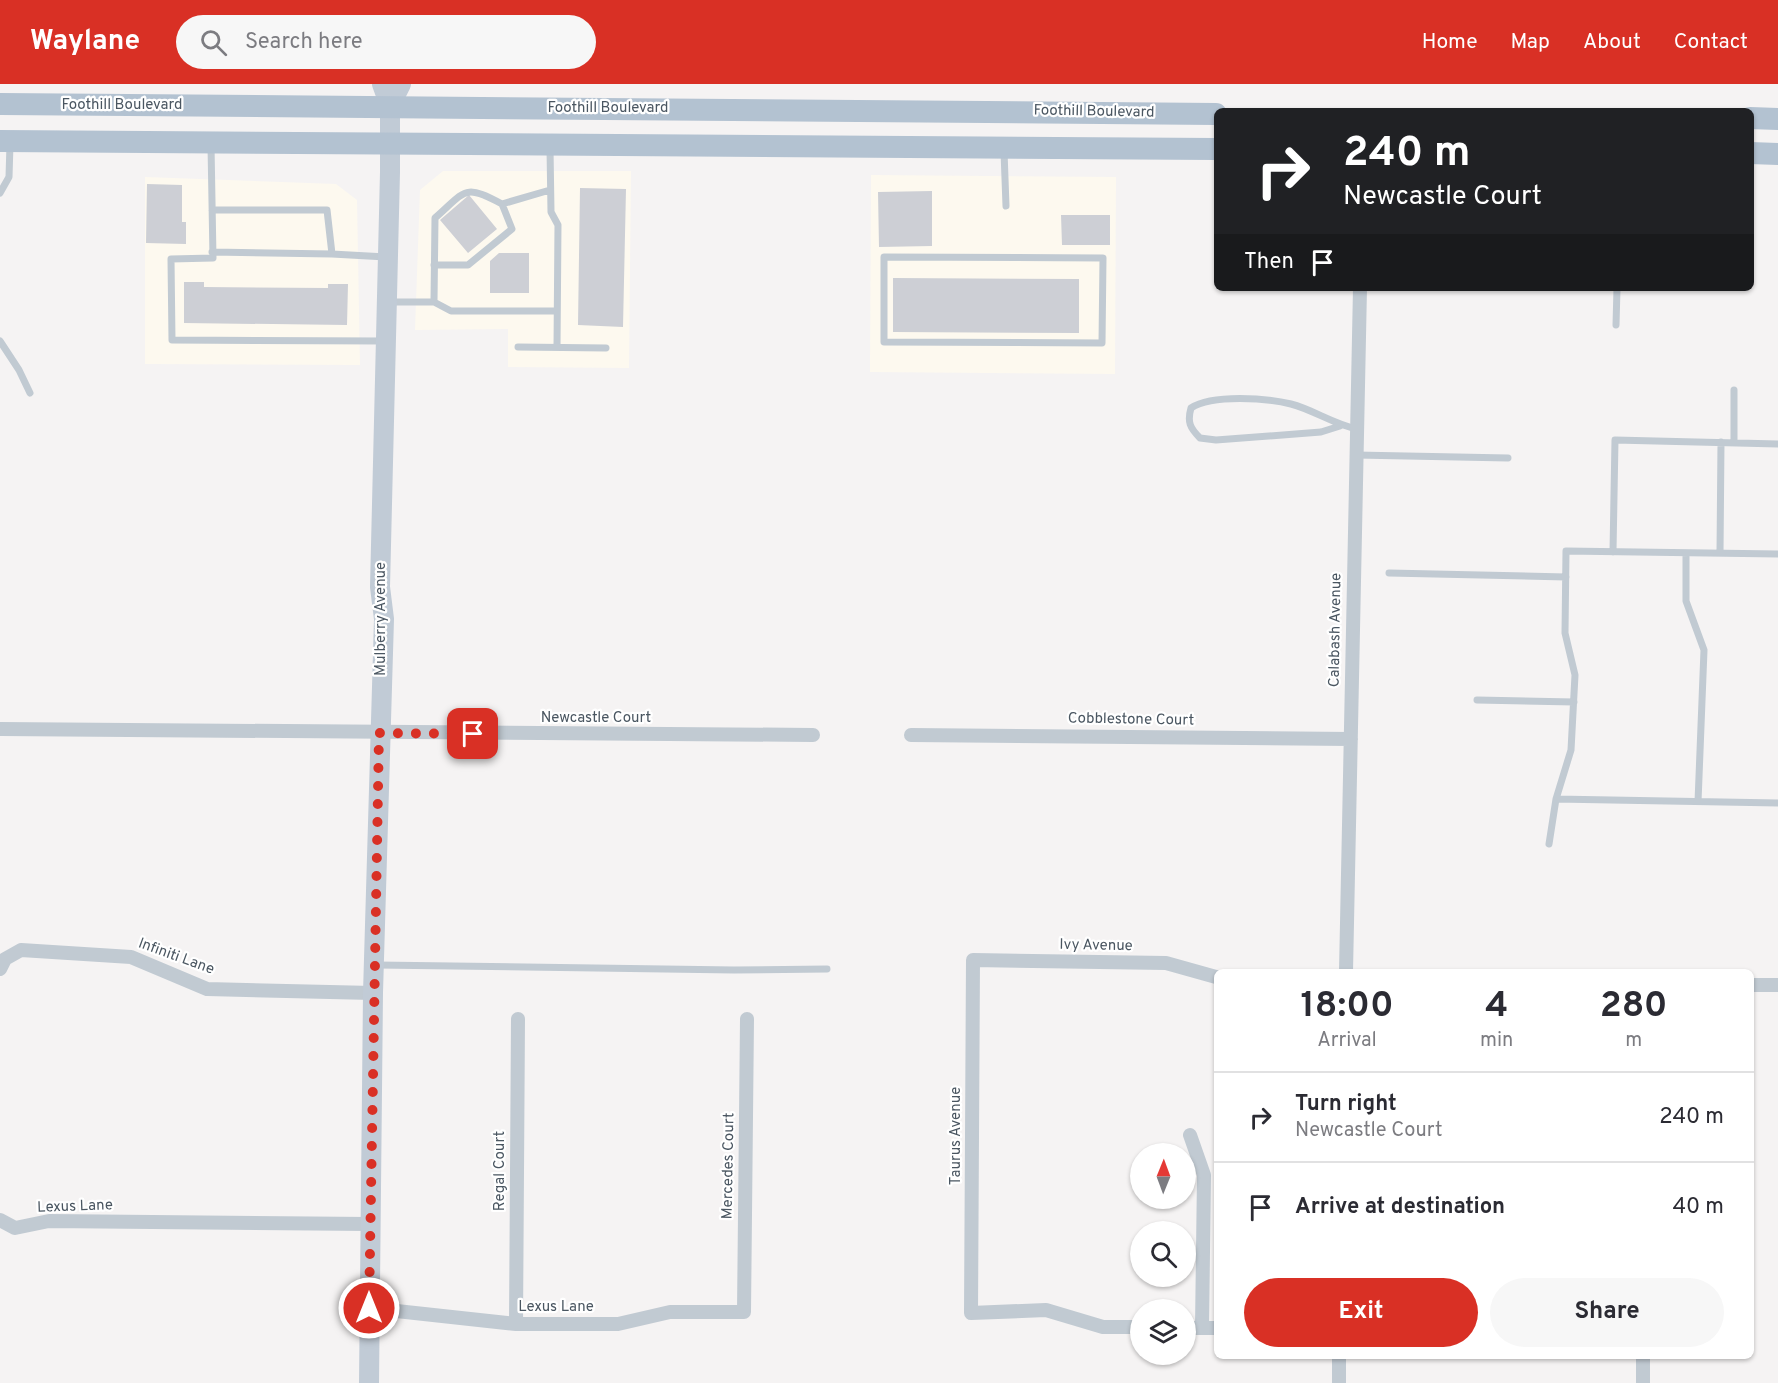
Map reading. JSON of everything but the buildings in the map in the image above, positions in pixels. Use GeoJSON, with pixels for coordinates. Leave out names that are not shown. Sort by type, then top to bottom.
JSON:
{"type":"FeatureCollection","features":[{"type":"Feature","properties":{"kind":"main road","name":"Foothill Boulevard"},"geometry":{"type":"LineString","coordinates":[[0,104],[1214,114]]}},
{"type":"Feature","properties":{"kind":"main road"},"geometry":{"type":"LineString","coordinates":[[1754,118],[1778,119]]}},
{"type":"Feature","properties":{"kind":"main road"},"geometry":{"type":"LineString","coordinates":[[5,141],[1214,149]]}},
{"type":"Feature","properties":{"kind":"main road"},"geometry":{"type":"LineString","coordinates":[[1754,153],[1778,154]]}},
{"type":"Feature","properties":{"kind":"street","name":"Mulberry Avenue"},"geometry":{"type":"LineString","coordinates":[[369,1383],[373,993],[384,619],[380,587],[388,341],[391,144],[390,106],[382,84]]}},
{"type":"Feature","properties":{"kind":"street","name":"Mulberry Avenue"},"geometry":{"type":"LineString","coordinates":[[390,106],[401,84]]}},
{"type":"Feature","properties":{"kind":"street","name":"Calabash Avenue"},"geometry":{"type":"LineString","coordinates":[[1346,969],[1359,291]]}},
{"type":"Feature","properties":{"kind":"street","name":"Newcastle Court"},"geometry":{"type":"LineString","coordinates":[[0,729],[813,735]]}},
{"type":"Feature","properties":{"kind":"street","name":"Cobblestone Court"},"geometry":{"type":"LineString","coordinates":[[911,735],[1351,739]]}},
{"type":"Feature","properties":{"kind":"street","name":"Infiniti Lane"},"geometry":{"type":"LineString","coordinates":[[3,964],[21,950],[131,957],[207,989],[373,993]]}},
{"type":"Feature","properties":{"kind":"street","name":"Ivy Avenue"},"geometry":{"type":"LineString","coordinates":[[973,960],[1166,963],[1214,976]]}},
{"type":"Feature","properties":{"kind":"street","name":"Taurus Avenue"},"geometry":{"type":"LineString","coordinates":[[973,960],[971,1313],[1046,1310],[1103,1327],[1130,1328]]}},
{"type":"Feature","properties":{"kind":"street"},"geometry":{"type":"LineString","coordinates":[[1754,985],[1778,986]]}},
{"type":"Feature","properties":{"kind":"street","name":"Regal Court"},"geometry":{"type":"LineString","coordinates":[[516,1324],[518,1019]]}},
{"type":"Feature","properties":{"kind":"street","name":"Mercedes Court"},"geometry":{"type":"LineString","coordinates":[[744,1312],[747,1019]]}},
{"type":"Feature","properties":{"kind":"street"},"geometry":{"type":"LineString","coordinates":[[1191,1135],[1204,1175],[1202,1328]]}},
{"type":"Feature","properties":{"kind":"street","name":"Lexus Lane"},"geometry":{"type":"LineString","coordinates":[[0,1220],[15,1228],[49,1221],[369,1224]]}},
{"type":"Feature","properties":{"kind":"street","name":"Lexus Lane"},"geometry":{"type":"LineString","coordinates":[[369,1308],[516,1324],[618,1324],[670,1312],[744,1312]]}},
{"type":"Feature","properties":{"kind":"street"},"geometry":{"type":"LineString","coordinates":[[1196,1328],[1214,1328]]}},
{"type":"Feature","properties":{"kind":"street"},"geometry":{"type":"LineString","coordinates":[[1339,1383],[1340,1359]]}},
{"type":"Feature","properties":{"kind":"street"},"geometry":{"type":"LineString","coordinates":[[1643,1359],[1643,1383]]}},
{"type":"Feature","properties":{"kind":"lane"},"geometry":{"type":"LineString","coordinates":[[0,193],[9,177],[5,141]]}},
{"type":"Feature","properties":{"kind":"lane"},"geometry":{"type":"LineString","coordinates":[[211,142],[213,258],[171,259],[172,340],[388,341]]}},
{"type":"Feature","properties":{"kind":"lane"},"geometry":{"type":"LineString","coordinates":[[550,145],[550,212],[558,225],[557,347]]}},
{"type":"Feature","properties":{"kind":"lane"},"geometry":{"type":"LineString","coordinates":[[1004,148],[1006,206]]}},
{"type":"Feature","properties":{"kind":"lane"},"geometry":{"type":"LineString","coordinates":[[434,265],[468,265],[512,230],[502,204],[476,190],[467,191],[435,218],[434,265],[434,302]]}},
{"type":"Feature","properties":{"kind":"lane"},"geometry":{"type":"LineString","coordinates":[[502,204],[550,190]]}},
{"type":"Feature","properties":{"kind":"lane"},"geometry":{"type":"LineString","coordinates":[[212,210],[327,210],[332,254]]}},
{"type":"Feature","properties":{"kind":"lane"},"geometry":{"type":"LineString","coordinates":[[213,252],[389,257]]}},
{"type":"Feature","properties":{"kind":"lane"},"geometry":{"type":"LineString","coordinates":[[885,257],[956,257],[1102,258],[1102,343],[884,342],[885,257]]}},
{"type":"Feature","properties":{"kind":"lane"},"geometry":{"type":"LineString","coordinates":[[1616,325],[1617,291]]}},
{"type":"Feature","properties":{"kind":"lane"},"geometry":{"type":"LineString","coordinates":[[388,302],[434,302],[451,311],[557,311]]}},
{"type":"Feature","properties":{"kind":"lane"},"geometry":{"type":"LineString","coordinates":[[0,341],[19,370],[30,393]]}},
{"type":"Feature","properties":{"kind":"lane"},"geometry":{"type":"LineString","coordinates":[[518,347],[606,348]]}},
{"type":"Feature","properties":{"kind":"lane"},"geometry":{"type":"LineString","coordinates":[[1734,390],[1734,443]]}},
{"type":"Feature","properties":{"kind":"lane"},"geometry":{"type":"LineString","coordinates":[[1340,426],[1321,432],[1216,440],[1200,438],[1191,429],[1188,419],[1191,408],[1200,402],[1233,399],[1291,404],[1340,426],[1357,429]]}},
{"type":"Feature","properties":{"kind":"lane"},"geometry":{"type":"LineString","coordinates":[[1613,552],[1615,440],[1778,444]]}},
{"type":"Feature","properties":{"kind":"lane"},"geometry":{"type":"LineString","coordinates":[[1720,554],[1721,442]]}},
{"type":"Feature","properties":{"kind":"lane"},"geometry":{"type":"LineString","coordinates":[[1356,455],[1508,458]]}},
{"type":"Feature","properties":{"kind":"lane"},"geometry":{"type":"LineString","coordinates":[[1549,844],[1556,799],[1571,750],[1574,702],[1575,675],[1565,633],[1566,551],[1778,554]]}},
{"type":"Feature","properties":{"kind":"lane"},"geometry":{"type":"LineString","coordinates":[[1686,553],[1686,601],[1704,650],[1698,802]]}},
{"type":"Feature","properties":{"kind":"lane"},"geometry":{"type":"LineString","coordinates":[[1389,573],[1566,577]]}},
{"type":"Feature","properties":{"kind":"lane"},"geometry":{"type":"LineString","coordinates":[[1477,700],[1574,702]]}},
{"type":"Feature","properties":{"kind":"lane"},"geometry":{"type":"LineString","coordinates":[[1556,799],[1778,803]]}},
{"type":"Feature","properties":{"kind":"lane"},"geometry":{"type":"LineString","coordinates":[[374,965],[734,970],[827,969]]}},
{"type":"Feature","properties":{"kind":"shaded area"},"geometry":{"type":"Polygon","coordinates":[[[443,171],[631,171],[629,368],[508,367],[508,329],[415,330],[420,190],[443,171]]]}},
{"type":"Feature","properties":{"kind":"shaded area"},"geometry":{"type":"Polygon","coordinates":[[[871,175],[1116,177],[1115,374],[870,372],[871,175]]]}},
{"type":"Feature","properties":{"kind":"shaded area"},"geometry":{"type":"Polygon","coordinates":[[[145,177],[336,184],[357,200],[360,365],[145,364],[145,177]]]}},
{"type":"Feature","properties":{"kind":"route"},"geometry":{"type":"LineString","coordinates":[[369,1308],[379,733],[473,734]]}}]}
